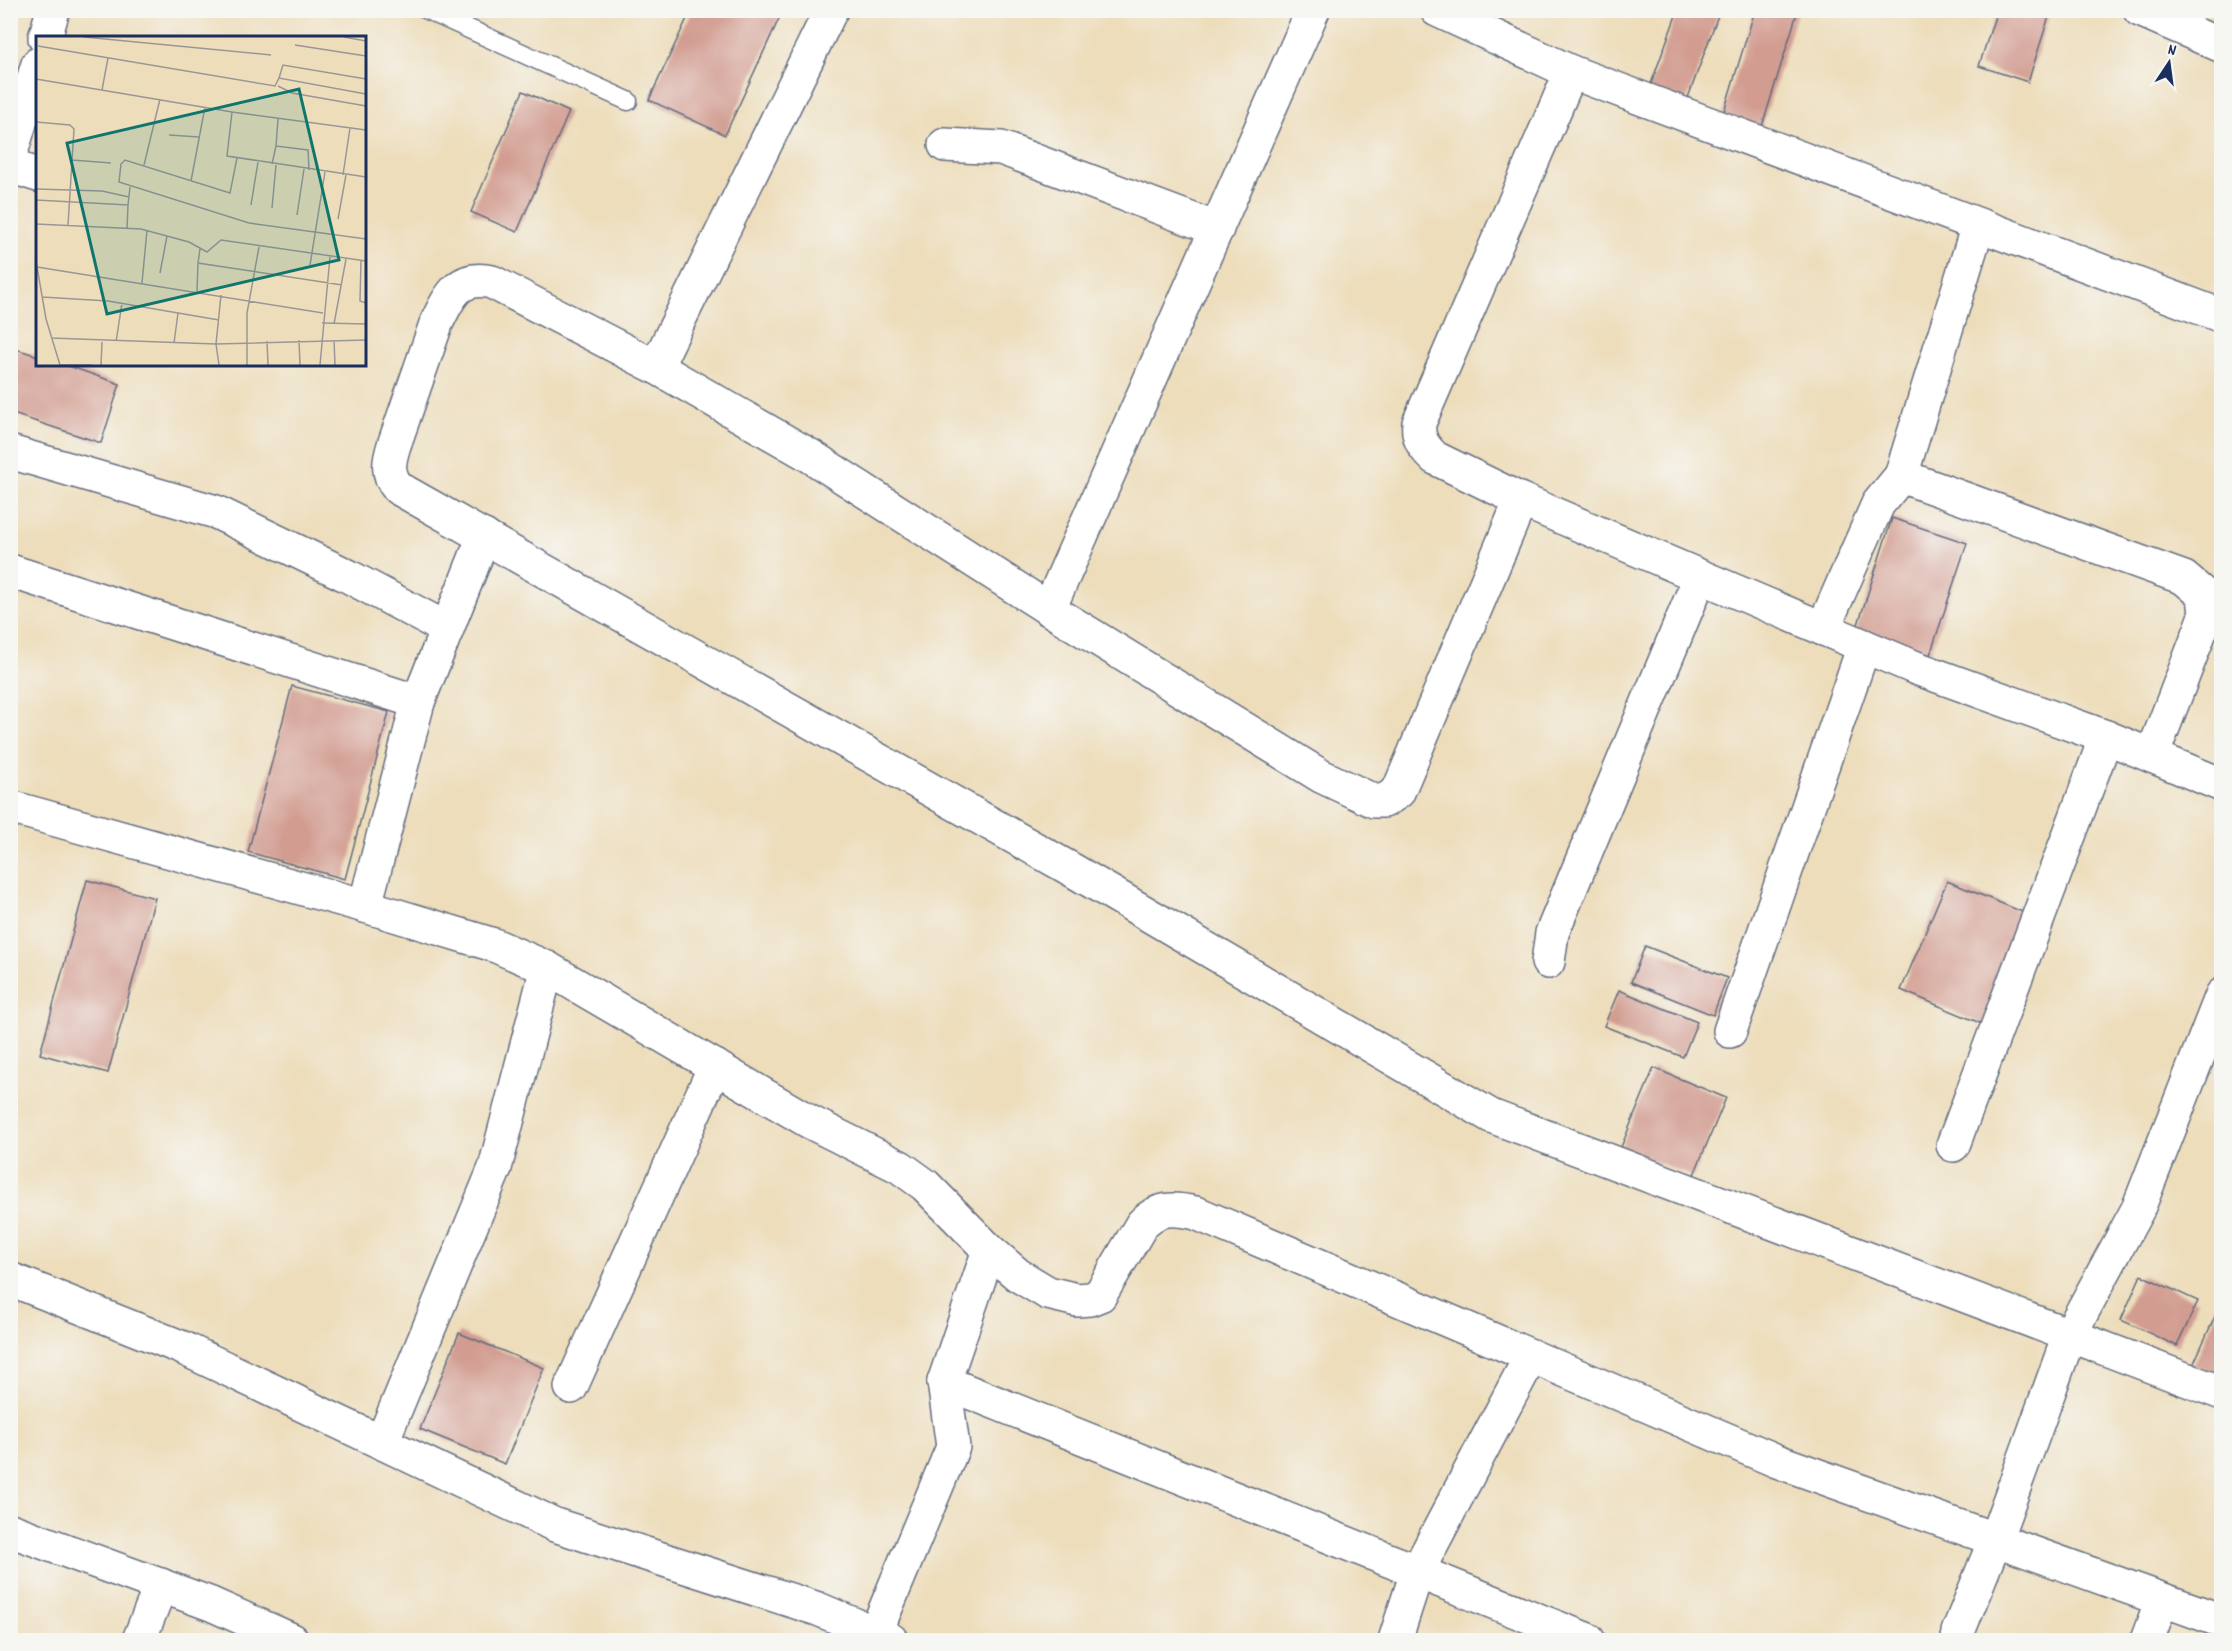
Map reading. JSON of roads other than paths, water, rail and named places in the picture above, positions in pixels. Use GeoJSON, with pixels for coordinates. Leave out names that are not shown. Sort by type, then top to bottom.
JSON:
{"type":"FeatureCollection","features":[{"type":"Feature","properties":{"kind":"street"},"geometry":{"type":"LineString","coordinates":[[46,36],[53,10]]}},
{"type":"Feature","properties":{"kind":"street"},"geometry":{"type":"LineString","coordinates":[[657,367],[831,10]]}},
{"type":"Feature","properties":{"kind":"street"},"geometry":{"type":"LineString","coordinates":[[1049,609],[1313,10]]}},
{"type":"Feature","properties":{"kind":"street"},"geometry":{"type":"LineString","coordinates":[[1437,10],[1571,72],[2222,316]]}},
{"type":"Feature","properties":{"kind":"street"},"geometry":{"type":"LineString","coordinates":[[2140,10],[2222,46]]}},
{"type":"Feature","properties":{"kind":"street"},"geometry":{"type":"LineString","coordinates":[[10,156],[36,71]]}},
{"type":"Feature","properties":{"kind":"street"},"geometry":{"type":"LineString","coordinates":[[1571,72],[1424,412],[1418,432],[1427,451],[1435,458],[1521,500],[1823,629],[2106,737],[2222,785]]}},
{"type":"Feature","properties":{"kind":"street"},"geometry":{"type":"LineString","coordinates":[[945,145],[1001,148],[1217,229]]}},
{"type":"Feature","properties":{"kind":"street"},"geometry":{"type":"LineString","coordinates":[[10,166],[36,174]]}},
{"type":"Feature","properties":{"kind":"street"},"geometry":{"type":"LineString","coordinates":[[1823,629],[1878,504],[1900,476],[1978,225]]}},
{"type":"Feature","properties":{"kind":"street"},"geometry":{"type":"LineString","coordinates":[[1521,500],[1398,792],[1384,801],[1374,801],[1321,776],[1049,609],[809,455],[657,367],[492,282],[474,280],[459,285],[445,305],[436,324],[394,445],[389,470],[392,481],[398,488],[1074,871],[1491,1116],[2222,1393]]}},
{"type":"Feature","properties":{"kind":"street"},"geometry":{"type":"LineString","coordinates":[[10,452],[216,512],[348,576],[447,629]]}},
{"type":"Feature","properties":{"kind":"street"},"geometry":{"type":"LineString","coordinates":[[1900,476],[2184,578],[2204,595],[2206,616],[2152,756]]}},
{"type":"Feature","properties":{"kind":"street"},"geometry":{"type":"LineString","coordinates":[[365,906],[418,702],[484,536]]}},
{"type":"Feature","properties":{"kind":"street"},"geometry":{"type":"LineString","coordinates":[[10,571],[418,702]]}},
{"type":"Feature","properties":{"kind":"street"},"geometry":{"type":"LineString","coordinates":[[1548,962],[1552,933],[1700,577]]}},
{"type":"Feature","properties":{"kind":"street"},"geometry":{"type":"LineString","coordinates":[[1730,1030],[1864,646]]}},
{"type":"Feature","properties":{"kind":"street"},"geometry":{"type":"LineString","coordinates":[[1953,1145],[2106,737]]}},
{"type":"Feature","properties":{"kind":"street"},"geometry":{"type":"LineString","coordinates":[[10,807],[365,906],[494,945],[547,968],[810,1122],[900,1167],[925,1185],[989,1250],[1018,1275],[1060,1298],[1090,1299],[1100,1295],[1142,1224],[1151,1214],[1172,1210],[1196,1213],[1777,1461],[2222,1621]]}},
{"type":"Feature","properties":{"kind":"street"},"geometry":{"type":"LineString","coordinates":[[382,1442],[495,1168],[547,968]]}},
{"type":"Feature","properties":{"kind":"street"},"geometry":{"type":"LineString","coordinates":[[1958,1632],[1995,1540],[2069,1336],[2138,1209],[2222,995]]}},
{"type":"Feature","properties":{"kind":"street"},"geometry":{"type":"LineString","coordinates":[[571,1387],[715,1066]]}},
{"type":"Feature","properties":{"kind":"street"},"geometry":{"type":"LineString","coordinates":[[10,1279],[183,1348],[555,1525],[818,1609],[883,1637],[953,1447],[944,1382],[989,1250]]}},
{"type":"Feature","properties":{"kind":"street"},"geometry":{"type":"LineString","coordinates":[[1395,1641],[1417,1572],[1531,1356]]}},
{"type":"Feature","properties":{"kind":"street"},"geometry":{"type":"LineString","coordinates":[[944,1382],[1588,1641]]}},
{"type":"Feature","properties":{"kind":"street"},"geometry":{"type":"LineString","coordinates":[[10,1530],[211,1604],[292,1641]]}},
{"type":"Feature","properties":{"kind":"street"},"geometry":{"type":"LineString","coordinates":[[139,1641],[161,1585]]}},
{"type":"Feature","properties":{"kind":"street"},"geometry":{"type":"LineString","coordinates":[[2147,1641],[2162,1600]]}},
{"type":"Feature","properties":{"kind":"lane"},"geometry":{"type":"LineString","coordinates":[[427,10],[628,100]]}}]}
